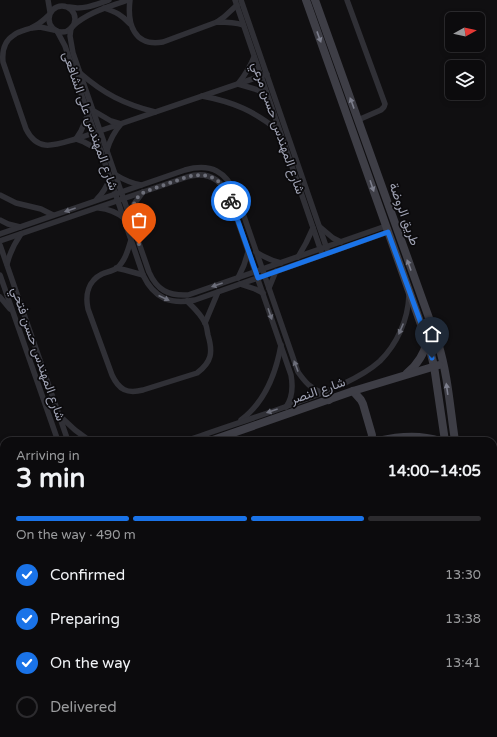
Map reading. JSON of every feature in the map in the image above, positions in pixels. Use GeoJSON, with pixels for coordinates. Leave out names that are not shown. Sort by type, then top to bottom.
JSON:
{"type":"FeatureCollection","features":[{"type":"Feature","properties":{"kind":"street"},"geometry":{"type":"LineString","coordinates":[[48,0],[50,25],[56,31]]}},
{"type":"Feature","properties":{"kind":"street"},"geometry":{"type":"LineString","coordinates":[[59,0],[74,14],[75,18],[72,27]]}},
{"type":"Feature","properties":{"kind":"street"},"geometry":{"type":"LineString","coordinates":[[32,28],[58,6],[87,8],[109,0]]}},
{"type":"Feature","properties":{"kind":"street"},"geometry":{"type":"LineString","coordinates":[[130,25],[129,0],[90,14],[81,19],[65,32],[40,27],[32,28],[14,35],[8,40],[2,54],[3,62],[26,129],[35,141],[41,145],[56,145],[267,74]]}},
{"type":"Feature","properties":{"kind":"street","name":"شارع المهندس حسن مرعي"},"geometry":{"type":"LineString","coordinates":[[241,0],[327,250]]}},
{"type":"Feature","properties":{"kind":"street","name":"طريق الروضة"},"geometry":{"type":"LineString","coordinates":[[306,0],[438,343],[443,364],[454,437]]}},
{"type":"Feature","properties":{"kind":"street","name":"طريق الروضة"},"geometry":{"type":"LineString","coordinates":[[315,0],[358,120],[359,137]]}},
{"type":"Feature","properties":{"kind":"street"},"geometry":{"type":"LineString","coordinates":[[347,0],[385,104],[381,110],[358,120]]}},
{"type":"Feature","properties":{"kind":"street"},"geometry":{"type":"LineString","coordinates":[[104,8],[114,11],[123,17],[140,38],[147,42],[155,43],[163,42],[217,22],[231,12],[236,3]]}},
{"type":"Feature","properties":{"kind":"street","name":"شارع المهندس حسن مرعي"},"geometry":{"type":"LineString","coordinates":[[236,3],[321,252]]}},
{"type":"Feature","properties":{"kind":"street"},"geometry":{"type":"LineString","coordinates":[[87,8],[90,14]]}},
{"type":"Feature","properties":{"kind":"street"},"geometry":{"type":"LineString","coordinates":[[217,22],[235,22],[243,25]]}},
{"type":"Feature","properties":{"kind":"street","name":"شارع المهندس على الشافعى"},"geometry":{"type":"LineString","coordinates":[[72,27],[70,36],[71,44],[91,113],[118,193],[152,280],[164,291],[180,296],[188,295],[238,278],[256,275],[264,276],[321,252],[387,229]]}},
{"type":"Feature","properties":{"kind":"street","name":"شارع المهندس على الشافعى"},"geometry":{"type":"LineString","coordinates":[[56,31],[65,46],[91,113]]}},
{"type":"Feature","properties":{"kind":"street"},"geometry":{"type":"LineString","coordinates":[[238,84],[245,76],[254,57]]}},
{"type":"Feature","properties":{"kind":"street"},"geometry":{"type":"LineString","coordinates":[[80,73],[107,94],[128,104],[155,112]]}},
{"type":"Feature","properties":{"kind":"street"},"geometry":{"type":"LineString","coordinates":[[238,84],[258,90],[267,95]]}},
{"type":"Feature","properties":{"kind":"street"},"geometry":{"type":"LineString","coordinates":[[202,96],[219,99],[241,107],[266,121],[280,132]]}},
{"type":"Feature","properties":{"kind":"street"},"geometry":{"type":"LineString","coordinates":[[76,139],[91,113],[121,124]]}},
{"type":"Feature","properties":{"kind":"street"},"geometry":{"type":"LineString","coordinates":[[76,139],[104,150],[114,132],[121,124]]}},
{"type":"Feature","properties":{"kind":"street","name":"طريق الروضة"},"geometry":{"type":"LineString","coordinates":[[367,158],[387,229],[427,340],[434,366],[444,437]]}},
{"type":"Feature","properties":{"kind":"street"},"geometry":{"type":"LineString","coordinates":[[0,234],[184,170],[195,167],[217,171],[226,177],[233,186],[298,372],[306,383],[312,388],[324,392],[329,400]]}},
{"type":"Feature","properties":{"kind":"street"},"geometry":{"type":"LineString","coordinates":[[0,241],[194,175],[201,174],[215,179],[226,189],[229,196],[291,375],[291,395],[286,407]]}},
{"type":"Feature","properties":{"kind":"street"},"geometry":{"type":"LineString","coordinates":[[94,201],[101,194],[113,176],[141,185]]}},
{"type":"Feature","properties":{"kind":"street"},"geometry":{"type":"LineString","coordinates":[[97,208],[107,209],[127,217],[134,204],[144,192]]}},
{"type":"Feature","properties":{"kind":"street"},"geometry":{"type":"LineString","coordinates":[[0,195],[16,203],[41,209],[53,215]]}},
{"type":"Feature","properties":{"kind":"street","name":"شارع المهندس على الشافعى"},"geometry":{"type":"LineString","coordinates":[[127,217],[131,239],[143,275],[151,288],[157,294],[171,301],[187,301],[218,292],[239,284],[256,275],[262,269],[298,257],[321,252]]}},
{"type":"Feature","properties":{"kind":"street"},"geometry":{"type":"LineString","coordinates":[[0,220],[20,227]]}},
{"type":"Feature","properties":{"kind":"street"},"geometry":{"type":"LineString","coordinates":[[319,225],[329,235],[341,242]]}},
{"type":"Feature","properties":{"kind":"street"},"geometry":{"type":"LineString","coordinates":[[298,257],[313,228]]}},
{"type":"Feature","properties":{"kind":"street","name":"شارع المهندس على الشافعى"},"geometry":{"type":"LineString","coordinates":[[327,250],[341,242],[387,229]]}},
{"type":"Feature","properties":{"kind":"street"},"geometry":{"type":"LineString","coordinates":[[7,264],[12,248],[21,234]]}},
{"type":"Feature","properties":{"kind":"street"},"geometry":{"type":"LineString","coordinates":[[131,239],[123,260],[116,268],[101,274],[90,285],[86,301],[112,375],[115,382],[121,388],[135,392],[197,373],[208,362],[211,348],[205,323],[187,301]]}},
{"type":"Feature","properties":{"kind":"street","name":"شارع المهندس حسن فتحي"},"geometry":{"type":"LineString","coordinates":[[0,245],[67,437]]}},
{"type":"Feature","properties":{"kind":"street"},"geometry":{"type":"LineString","coordinates":[[238,278],[248,251]]}},
{"type":"Feature","properties":{"kind":"street"},"geometry":{"type":"LineString","coordinates":[[256,252],[272,261],[281,263]]}},
{"type":"Feature","properties":{"kind":"street"},"geometry":{"type":"LineString","coordinates":[[116,268],[143,275]]}},
{"type":"Feature","properties":{"kind":"street"},"geometry":{"type":"LineString","coordinates":[[269,289],[276,271]]}},
{"type":"Feature","properties":{"kind":"street","name":"شارع المهندس حسن فتحي"},"geometry":{"type":"LineString","coordinates":[[0,275],[57,437]]}},
{"type":"Feature","properties":{"kind":"street"},"geometry":{"type":"LineString","coordinates":[[239,284],[263,293]]}},
{"type":"Feature","properties":{"kind":"street"},"geometry":{"type":"LineString","coordinates":[[198,437],[286,407],[324,392],[360,375],[385,355],[394,342],[402,328],[408,306],[409,291]]}},
{"type":"Feature","properties":{"kind":"street"},"geometry":{"type":"LineString","coordinates":[[205,323],[218,292]]}},
{"type":"Feature","properties":{"kind":"street"},"geometry":{"type":"LineString","coordinates":[[0,298],[13,313]]}},
{"type":"Feature","properties":{"kind":"street"},"geometry":{"type":"LineString","coordinates":[[398,377],[411,370],[421,359],[427,340]]}},
{"type":"Feature","properties":{"kind":"street"},"geometry":{"type":"LineString","coordinates":[[236,424],[248,415],[267,389],[278,360],[281,344]]}},
{"type":"Feature","properties":{"kind":"street","name":"شارع النصر"},"geometry":{"type":"LineString","coordinates":[[222,437],[353,391],[443,364]]}},
{"type":"Feature","properties":{"kind":"street"},"geometry":{"type":"LineString","coordinates":[[353,391],[363,404],[372,437]]}},
{"type":"Feature","properties":{"kind":"street"},"geometry":{"type":"LineString","coordinates":[[441,415],[451,413]]}},
{"type":"Feature","properties":{"kind":"street"},"geometry":{"type":"LineString","coordinates":[[60,416],[85,437]]}},
{"type":"Feature","properties":{"kind":"street"},"geometry":{"type":"LineString","coordinates":[[399,437],[427,437]]}},
{"type":"Feature","properties":{"kind":"way so far"},"geometry":{"type":"LineString","coordinates":[[139,244],[129,216],[138,197],[144,192],[187,177],[201,174],[221,183],[226,189],[231,201]]}},
{"type":"Feature","properties":{"kind":"route"},"geometry":{"type":"LineString","coordinates":[[231,201],[258,278],[388,232],[427,340],[432,358]]}}]}
